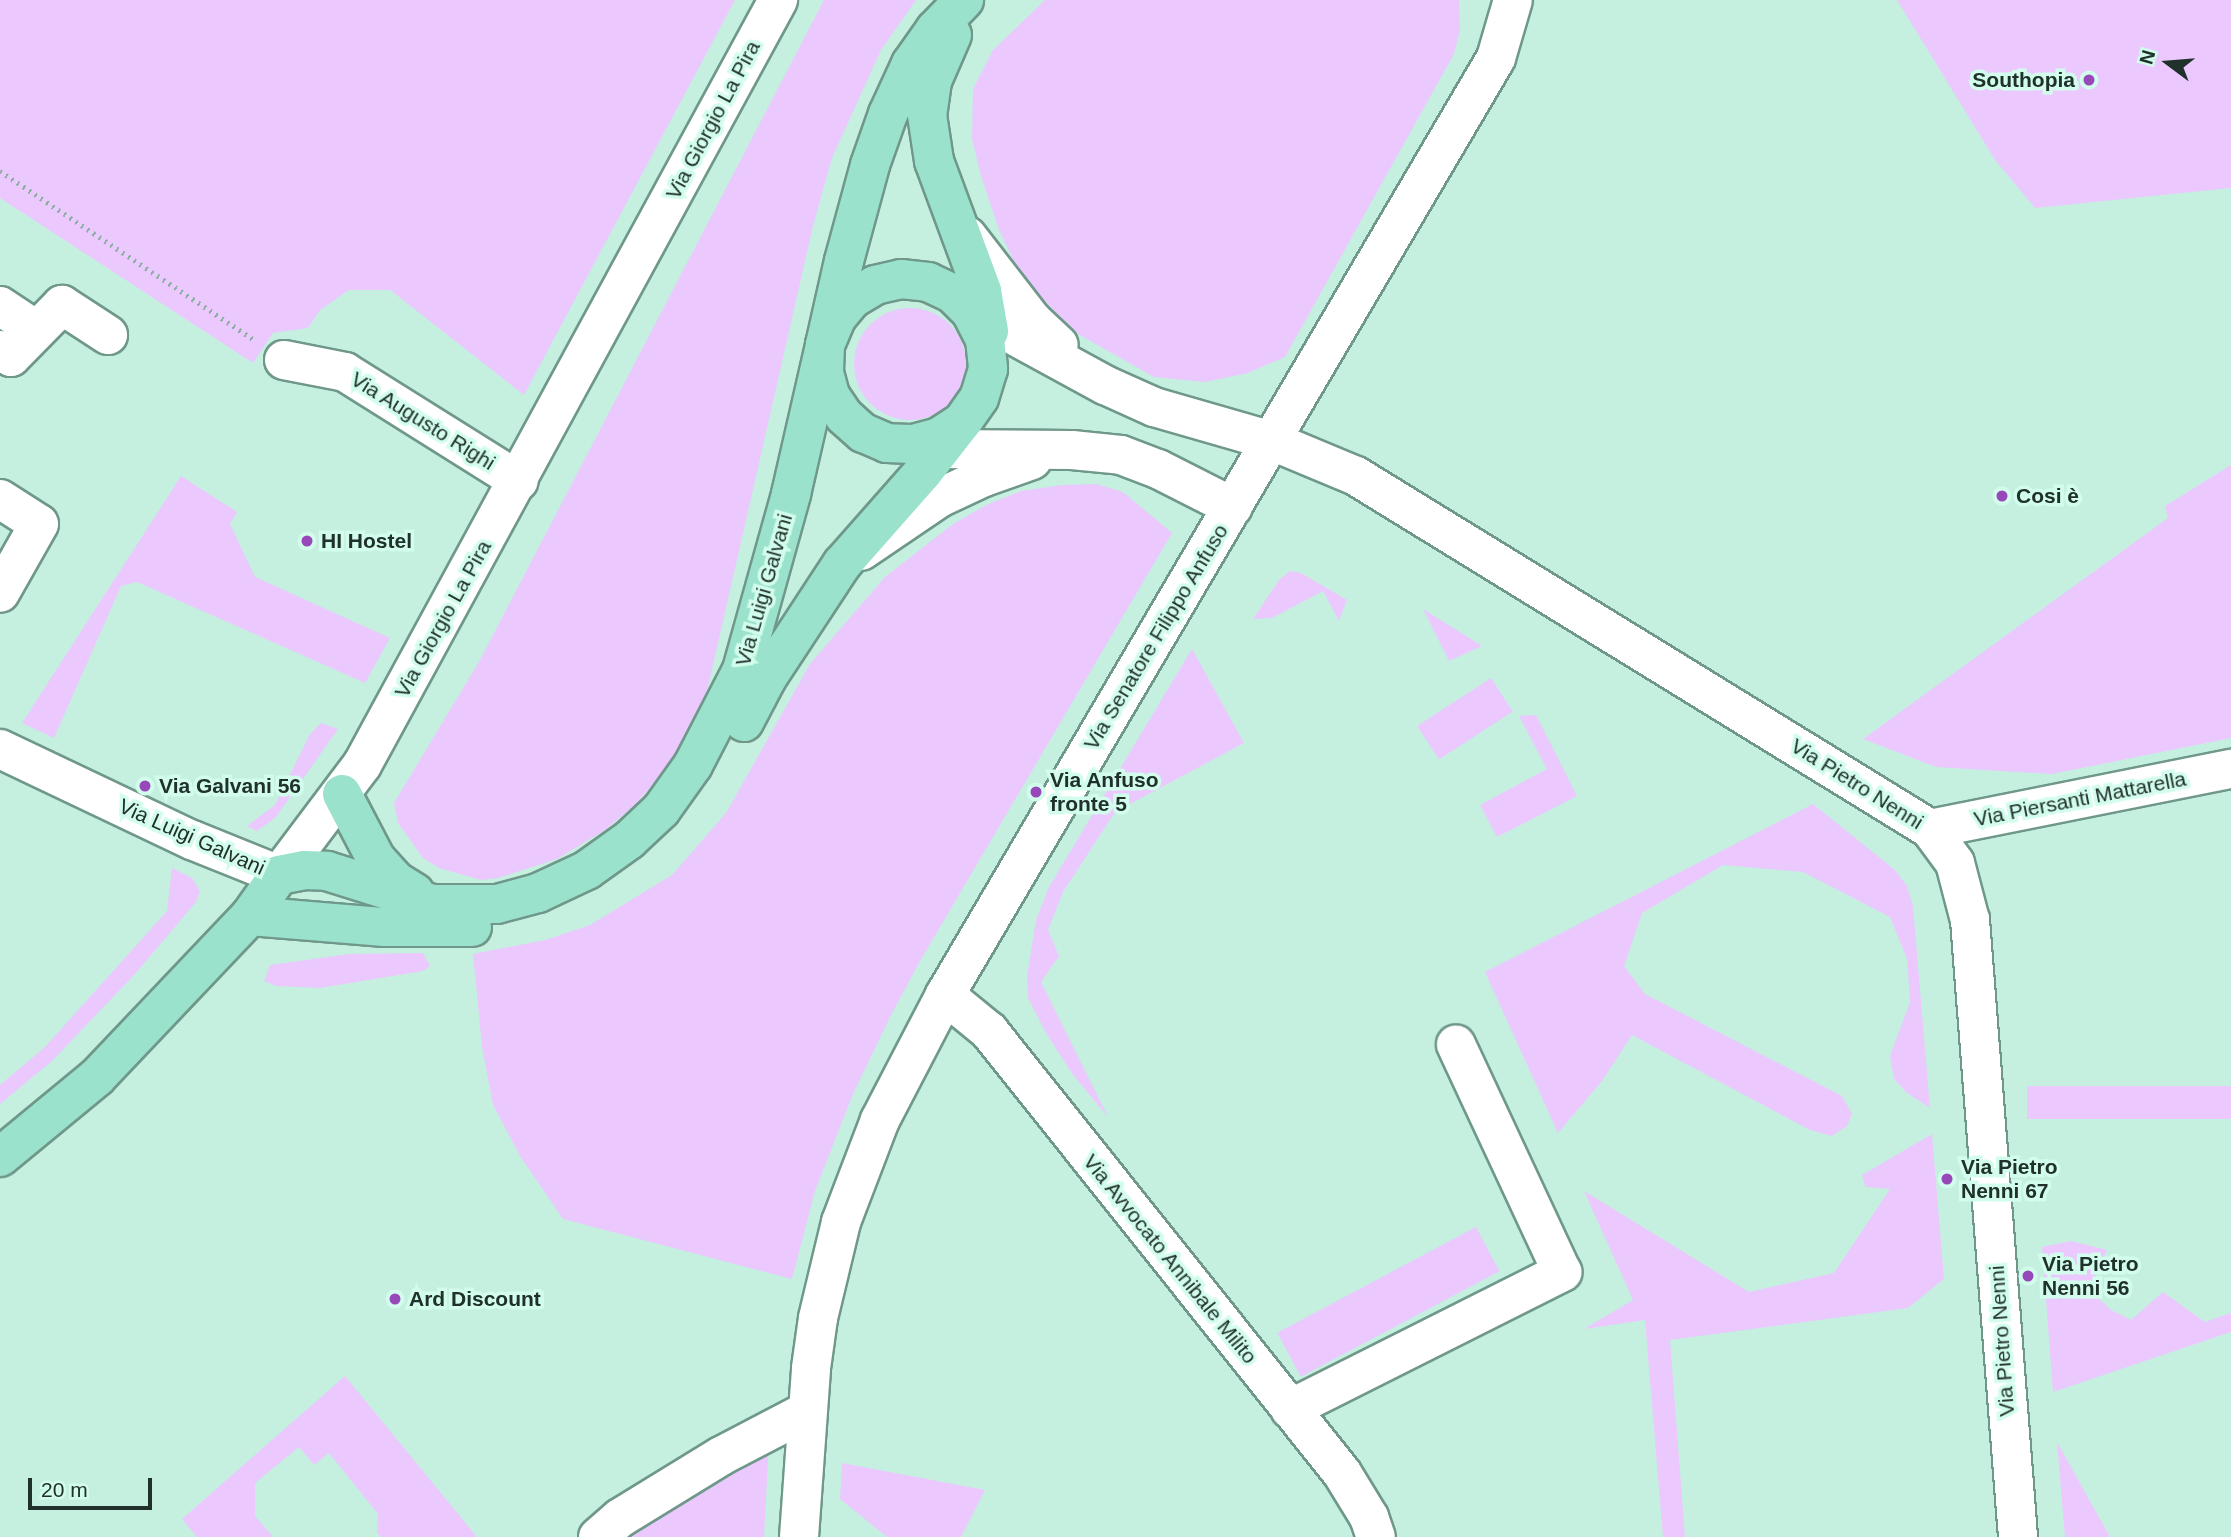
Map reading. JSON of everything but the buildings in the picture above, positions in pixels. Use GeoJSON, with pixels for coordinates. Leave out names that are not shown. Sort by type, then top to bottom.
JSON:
{"type":"FeatureCollection","features":[{"type":"Feature","properties":{"kind":"main road"},"geometry":{"type":"LineString","coordinates":[[964,0],[935,30],[911,65],[888,114],[867,177],[825,345],[824,372],[830,395],[844,416],[863,433],[887,443],[938,438],[979,398],[988,369],[980,317],[982,291],[934,161],[927,115],[932,81],[947,42],[979,0]]}},
{"type":"Feature","properties":{"kind":"main road"},"geometry":{"type":"LineString","coordinates":[[825,345],[836,317],[852,299],[875,285],[901,279],[928,282],[952,293],[980,317]]}},
{"type":"Feature","properties":{"kind":"main road","name":"Via Luigi Galvani"},"geometry":{"type":"LineString","coordinates":[[279,875],[304,870],[327,871],[432,904],[497,904],[538,893],[587,870],[629,840],[661,810],[693,765],[743,670],[791,494],[825,345]]}},
{"type":"Feature","properties":{"kind":"main road","name":"Via Luigi Galvani"},"geometry":{"type":"LineString","coordinates":[[250,916],[442,929],[484,926],[519,919],[570,900],[622,873],[691,808],[717,772],[767,678],[842,564],[938,438]]}},
{"type":"Feature","properties":{"kind":"main road"},"geometry":{"type":"LineString","coordinates":[[342,794],[356,826],[376,859],[396,881],[432,904]]}},
{"type":"Feature","properties":{"kind":"main road","name":"Via Giorgio La Pira"},"geometry":{"type":"LineString","coordinates":[[0,1157],[97,1077],[250,916],[279,875]]}},
{"type":"Feature","properties":{"kind":"street","name":"Via Giorgio La Pira"},"geometry":{"type":"LineString","coordinates":[[279,875],[362,765],[519,481],[778,0]]}},
{"type":"Feature","properties":{"kind":"street","name":"Via Senatore Filippo Anfuso"},"geometry":{"type":"LineString","coordinates":[[799,1537],[807,1411],[818,1318],[841,1222],[880,1120],[945,995],[1496,58],[1513,0]]}},
{"type":"Feature","properties":{"kind":"street"},"geometry":{"type":"LineString","coordinates":[[954,218],[1033,321],[1105,386]]}},
{"type":"Feature","properties":{"kind":"street"},"geometry":{"type":"LineString","coordinates":[[0,306],[12,352],[62,305],[108,335]]}},
{"type":"Feature","properties":{"kind":"street"},"geometry":{"type":"LineString","coordinates":[[980,317],[1105,386]]}},
{"type":"Feature","properties":{"kind":"street","name":"Via Augusto Righi"},"geometry":{"type":"LineString","coordinates":[[284,360],[345,372],[519,481]]}},
{"type":"Feature","properties":{"kind":"street","name":"Via Pietro Nenni"},"geometry":{"type":"LineString","coordinates":[[1105,386],[1154,407],[1272,441],[1356,476],[1930,828],[1955,863],[1970,920],[2018,1537]]}},
{"type":"Feature","properties":{"kind":"street"},"geometry":{"type":"LineString","coordinates":[[938,438],[1121,455],[1158,469],[1233,508]]}},
{"type":"Feature","properties":{"kind":"street"},"geometry":{"type":"LineString","coordinates":[[842,564],[939,498],[1006,468],[1072,450]]}},
{"type":"Feature","properties":{"kind":"street"},"geometry":{"type":"LineString","coordinates":[[0,499],[39,524],[0,593]]}},
{"type":"Feature","properties":{"kind":"street","name":"Via Luigi Galvani"},"geometry":{"type":"LineString","coordinates":[[0,749],[192,839],[279,875]]}},
{"type":"Feature","properties":{"kind":"street","name":"Via Piersanti Mattarella"},"geometry":{"type":"LineString","coordinates":[[1930,828],[2231,769]]}},
{"type":"Feature","properties":{"kind":"street","name":"Via Avvocato Annibale Milito"},"geometry":{"type":"LineString","coordinates":[[945,995],[989,1031],[1342,1473],[1369,1517],[1376,1537]]}},
{"type":"Feature","properties":{"kind":"street"},"geometry":{"type":"LineString","coordinates":[[1290,1409],[1562,1272],[1456,1045]]}},
{"type":"Feature","properties":{"kind":"street"},"geometry":{"type":"LineString","coordinates":[[598,1537],[620,1518],[721,1456],[807,1411]]}},
{"type":"Feature","properties":{"kind":"path"},"geometry":{"type":"LineString","coordinates":[[0,171],[284,360]]}},
{"type":"Feature","properties":{"kind":"shaded area"},"geometry":{"type":"Polygon","coordinates":[[[0,0],[735,0],[524,395],[390,290],[349,290],[320,310],[308,328],[273,333],[253,363],[0,198],[0,0]]]}},
{"type":"Feature","properties":{"kind":"shaded area"},"geometry":{"type":"Polygon","coordinates":[[[824,0],[916,0],[881,50],[832,158],[813,226],[708,687],[698,718],[681,750],[637,803],[605,830],[557,859],[498,878],[481,880],[439,868],[423,858],[398,823],[394,803],[480,660],[824,0]]]}},
{"type":"Feature","properties":{"kind":"shaded area"},"geometry":{"type":"Polygon","coordinates":[[[1045,0],[1459,0],[1460,30],[1454,54],[1285,357],[1248,373],[1205,382],[1154,377],[1078,334],[1023,280],[999,230],[981,176],[972,139],[973,89],[993,50],[1045,0]]]}},
{"type":"Feature","properties":{"kind":"shaded area","name":"Southopia"},"geometry":{"type":"Polygon","coordinates":[[[1897,0],[2231,0],[2231,188],[2035,208],[1995,160],[1897,0]]]}},
{"type":"Feature","properties":{"kind":"shaded area"},"geometry":{"type":"Polygon","coordinates":[[[910,308],[931,312],[950,324],[962,343],[966,364],[962,385],[950,404],[931,416],[910,420],[889,416],[870,404],[858,385],[854,364],[858,343],[870,324],[889,312],[910,308]]]}},
{"type":"Feature","properties":{"kind":"shaded area"},"geometry":{"type":"Polygon","coordinates":[[[2231,465],[2231,738],[2052,774],[1936,767],[1863,739],[2168,518],[2165,506],[2231,465]]]}},
{"type":"Feature","properties":{"kind":"shaded area"},"geometry":{"type":"Polygon","coordinates":[[[181,476],[237,512],[230,524],[255,577],[390,638],[365,683],[137,582],[121,586],[54,738],[22,723],[181,476]]]}},
{"type":"Feature","properties":{"kind":"shaded area"},"geometry":{"type":"Polygon","coordinates":[[[1096,484],[1123,492],[1172,533],[920,961],[890,1017],[853,1094],[815,1191],[792,1279],[563,1219],[520,1156],[493,1105],[482,1047],[473,954],[545,940],[590,925],[672,875],[726,813],[810,664],[885,577],[953,524],[988,504],[1021,491],[1096,484]]]}},
{"type":"Feature","properties":{"kind":"shaded area"},"geometry":{"type":"Polygon","coordinates":[[[1290,571],[1301,573],[1347,600],[1339,621],[1323,591],[1272,618],[1253,619],[1279,580],[1290,571]]]}},
{"type":"Feature","properties":{"kind":"shaded area"},"geometry":{"type":"Polygon","coordinates":[[[1423,609],[1482,646],[1449,661],[1423,609]]]}},
{"type":"Feature","properties":{"kind":"shaded area"},"geometry":{"type":"Polygon","coordinates":[[[1192,649],[1244,743],[1115,812],[1063,892],[1048,930],[1059,956],[1041,982],[1108,1117],[1073,1075],[1046,1033],[1028,998],[1027,976],[1036,920],[1049,887],[1192,649]]]}},
{"type":"Feature","properties":{"kind":"shaded area"},"geometry":{"type":"Polygon","coordinates":[[[1491,678],[1513,712],[1439,759],[1417,726],[1491,678]]]}},
{"type":"Feature","properties":{"kind":"shaded area"},"geometry":{"type":"Polygon","coordinates":[[[1536,715],[1577,796],[1497,837],[1480,805],[1547,769],[1519,716],[1536,715]]]}},
{"type":"Feature","properties":{"kind":"shaded area"},"geometry":{"type":"Polygon","coordinates":[[[321,723],[338,729],[276,817],[257,831],[247,826],[275,805],[310,734],[321,723]]]}},
{"type":"Feature","properties":{"kind":"shaded area"},"geometry":{"type":"Polygon","coordinates":[[[1813,804],[1895,870],[1907,886],[1913,906],[1930,1108],[1907,1093],[1894,1079],[1890,1056],[1910,1002],[1907,959],[1890,917],[1803,872],[1723,865],[1642,913],[1624,966],[1645,994],[1842,1096],[1852,1114],[1847,1126],[1832,1136],[1810,1130],[1632,1035],[1602,1081],[1558,1133],[1485,972],[1813,804]]]}},
{"type":"Feature","properties":{"kind":"shaded area"},"geometry":{"type":"Polygon","coordinates":[[[172,868],[192,878],[200,891],[196,902],[135,974],[52,1061],[0,1104],[0,1085],[45,1047],[167,911],[172,868]]]}},
{"type":"Feature","properties":{"kind":"shaded area"},"geometry":{"type":"Polygon","coordinates":[[[423,953],[430,966],[423,971],[320,988],[276,986],[264,981],[270,965],[349,954],[423,953]]]}},
{"type":"Feature","properties":{"kind":"shaded area"},"geometry":{"type":"Polygon","coordinates":[[[2027,1086],[2231,1086],[2231,1119],[2027,1119],[2027,1086]]]}},
{"type":"Feature","properties":{"kind":"shaded area"},"geometry":{"type":"Polygon","coordinates":[[[1932,1134],[1944,1279],[1908,1308],[1670,1340],[1685,1537],[1663,1537],[1645,1320],[1584,1329],[1633,1300],[1584,1191],[1749,1292],[1834,1273],[1890,1189],[1865,1187],[1862,1175],[1932,1134]]]}},
{"type":"Feature","properties":{"kind":"shaded area"},"geometry":{"type":"Polygon","coordinates":[[[1476,1227],[1499,1271],[1301,1377],[1277,1333],[1476,1227]]]}},
{"type":"Feature","properties":{"kind":"shaded area"},"geometry":{"type":"Polygon","coordinates":[[[2071,1241],[2107,1250],[2096,1273],[2096,1296],[2111,1310],[2131,1320],[2163,1292],[2205,1322],[2231,1313],[2231,1332],[2053,1392],[2042,1247],[2071,1241]]]}},
{"type":"Feature","properties":{"kind":"shaded area"},"geometry":{"type":"Polygon","coordinates":[[[345,1376],[477,1537],[381,1537],[377,1533],[378,1514],[329,1453],[314,1465],[299,1447],[255,1483],[255,1516],[273,1537],[197,1537],[182,1519],[345,1376]]]}},
{"type":"Feature","properties":{"kind":"shaded area"},"geometry":{"type":"Polygon","coordinates":[[[769,1441],[764,1537],[615,1537],[769,1441]]]}},
{"type":"Feature","properties":{"kind":"shaded area"},"geometry":{"type":"Polygon","coordinates":[[[2057,1442],[2110,1537],[2065,1537],[2057,1442]]]}},
{"type":"Feature","properties":{"kind":"shaded area"},"geometry":{"type":"Polygon","coordinates":[[[842,1463],[985,1490],[961,1537],[887,1537],[840,1499],[842,1463]]]}},
{"type":"Feature","properties":{"kind":"place","name":"Southopia"},"geometry":{"type":"Point","coordinates":[2089,80]}},
{"type":"Feature","properties":{"kind":"place","name":"Cosi è"},"geometry":{"type":"Point","coordinates":[2002,496]}},
{"type":"Feature","properties":{"kind":"place","name":"HI Hostel"},"geometry":{"type":"Point","coordinates":[307,541]}},
{"type":"Feature","properties":{"kind":"place","name":"Via Galvani 56"},"geometry":{"type":"Point","coordinates":[145,786]}},
{"type":"Feature","properties":{"kind":"place","name":"Via Anfuso fronte 5"},"geometry":{"type":"Point","coordinates":[1036,792]}},
{"type":"Feature","properties":{"kind":"place","name":"Via Pietro Nenni 67"},"geometry":{"type":"Point","coordinates":[1947,1179]}},
{"type":"Feature","properties":{"kind":"place","name":"Via Pietro Nenni 56"},"geometry":{"type":"Point","coordinates":[2028,1276]}},
{"type":"Feature","properties":{"kind":"place","name":"Ard Discount"},"geometry":{"type":"Point","coordinates":[395,1299]}}]}
